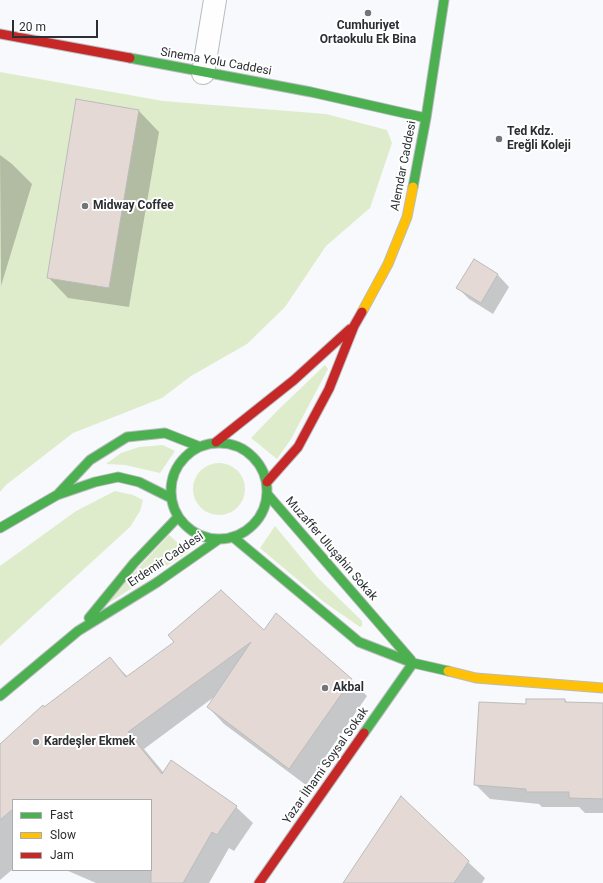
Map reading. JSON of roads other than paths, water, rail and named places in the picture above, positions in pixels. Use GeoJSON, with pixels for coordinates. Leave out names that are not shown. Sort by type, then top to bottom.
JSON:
{"type":"FeatureCollection","features":[{"type":"Feature","properties":{"kind":"street"},"geometry":{"type":"LineString","coordinates":[[203,73],[215,0]]}},
{"type":"Feature","properties":{"kind":"street","name":"Alemdar Caddesi"},"geometry":{"type":"LineString","coordinates":[[267,482],[298,447],[329,389],[354,326],[388,264],[407,217],[426,118],[444,0]]}},
{"type":"Feature","properties":{"kind":"street","name":"Sinema Yolu Caddesi"},"geometry":{"type":"LineString","coordinates":[[0,34],[203,73],[312,92],[426,118]]}},
{"type":"Feature","properties":{"kind":"street","name":"Alemdar Caddesi"},"geometry":{"type":"LineString","coordinates":[[216,442],[294,380],[354,326]]}},
{"type":"Feature","properties":{"kind":"street"},"geometry":{"type":"LineString","coordinates":[[56,495],[90,460],[127,437],[165,433],[198,446]]}},
{"type":"Feature","properties":{"kind":"street","name":"Alemdar Caddesi"},"geometry":{"type":"LineString","coordinates":[[178,516],[171,498],[171,482],[176,468],[186,455],[198,446],[216,442],[230,443],[243,448],[254,457],[263,469],[267,482],[268,495]]}},
{"type":"Feature","properties":{"kind":"street"},"geometry":{"type":"LineString","coordinates":[[0,528],[56,495],[95,482],[118,477],[139,482],[171,498]]}},
{"type":"Feature","properties":{"kind":"street","name":"Muzaffer Uluşahin Sokak"},"geometry":{"type":"LineString","coordinates":[[219,539],[233,537],[246,532],[256,522],[264,510],[268,495]]}},
{"type":"Feature","properties":{"kind":"street","name":"Muzaffer Uluşahin Sokak"},"geometry":{"type":"LineString","coordinates":[[268,495],[413,662]]}},
{"type":"Feature","properties":{"kind":"street","name":"Erdemir Caddesi"},"geometry":{"type":"LineString","coordinates":[[78,631],[134,562],[178,516],[189,529],[194,532],[203,537],[219,539]]}},
{"type":"Feature","properties":{"kind":"street"},"geometry":{"type":"LineString","coordinates":[[233,537],[359,642],[413,662],[476,678],[603,688]]}},
{"type":"Feature","properties":{"kind":"street","name":"Erdemir Caddesi"},"geometry":{"type":"LineString","coordinates":[[0,696],[78,631],[156,583],[219,539]]}},
{"type":"Feature","properties":{"kind":"street","name":"Yazar İlhami Soysal Sokak"},"geometry":{"type":"LineString","coordinates":[[259,883],[413,662]]}},
{"type":"Feature","properties":{"kind":"place","name":"Cumhuriyet Ortaokulu Ek Bina"},"geometry":{"type":"Point","coordinates":[368,13]}},
{"type":"Feature","properties":{"kind":"place","name":"Ted Kdz. Ereğli Koleji"},"geometry":{"type":"Point","coordinates":[499,139]}},
{"type":"Feature","properties":{"kind":"place","name":"Midway Coffee"},"geometry":{"type":"Point","coordinates":[85,206]}},
{"type":"Feature","properties":{"kind":"place","name":"Akbal"},"geometry":{"type":"Point","coordinates":[325,688]}},
{"type":"Feature","properties":{"kind":"place","name":"Kardeşler Ekmek"},"geometry":{"type":"Point","coordinates":[36,742]}}]}
